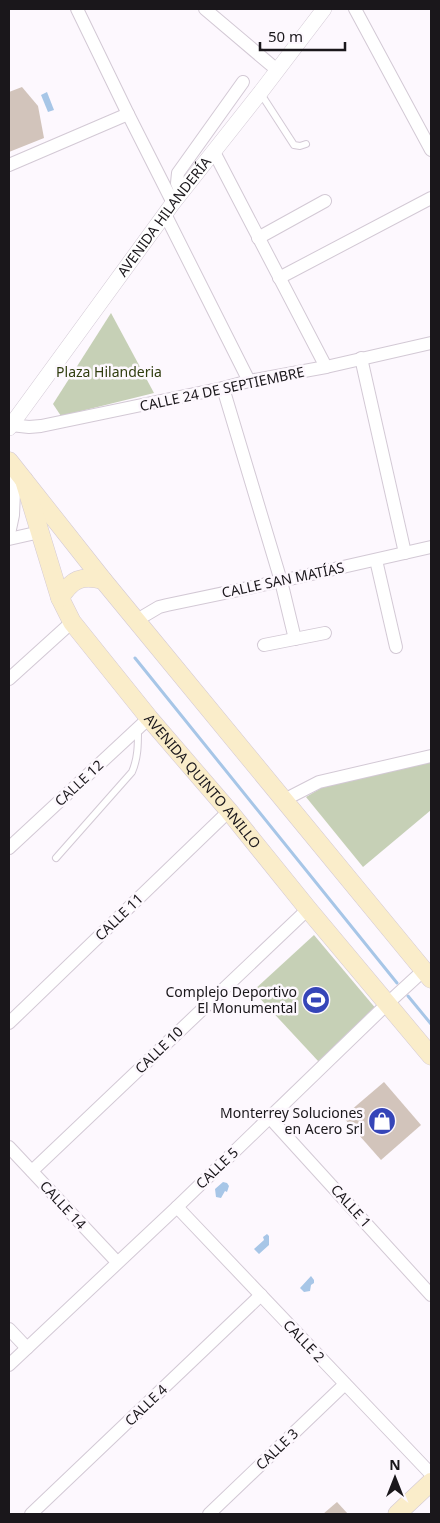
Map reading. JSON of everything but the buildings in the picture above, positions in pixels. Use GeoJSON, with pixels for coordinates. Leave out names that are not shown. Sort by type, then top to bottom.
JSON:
{"type":"FeatureCollection","features":[{"type":"Feature","properties":{"kind":"main road","name":"AVENIDA QUINTO ANILLO"},"geometry":{"type":"LineString","coordinates":[[16,470],[40,532],[60,598],[72,622],[144,723],[228,811],[431,1056]]}},
{"type":"Feature","properties":{"kind":"main road"},"geometry":{"type":"LineString","coordinates":[[16,470],[103,580],[428,975]]}},
{"type":"Feature","properties":{"kind":"main road"},"geometry":{"type":"LineString","coordinates":[[60,598],[67,587],[78,580],[91,577],[103,580]]}},
{"type":"Feature","properties":{"kind":"main road"},"geometry":{"type":"LineString","coordinates":[[397,1514],[431,1482]]}},
{"type":"Feature","properties":{"kind":"street"},"geometry":{"type":"LineString","coordinates":[[77,9],[173,203],[249,381]]}},
{"type":"Feature","properties":{"kind":"street"},"geometry":{"type":"LineString","coordinates":[[205,9],[277,70]]}},
{"type":"Feature","properties":{"kind":"street","name":"AVENIDA HILANDERÍA"},"geometry":{"type":"LineString","coordinates":[[10,426],[173,203],[324,9]]}},
{"type":"Feature","properties":{"kind":"street"},"geometry":{"type":"LineString","coordinates":[[355,9],[431,150]]}},
{"type":"Feature","properties":{"kind":"street"},"geometry":{"type":"LineString","coordinates":[[173,203],[178,173],[243,82]]}},
{"type":"Feature","properties":{"kind":"street"},"geometry":{"type":"LineString","coordinates":[[9,165],[128,114]]}},
{"type":"Feature","properties":{"kind":"street"},"geometry":{"type":"LineString","coordinates":[[214,152],[326,367]]}},
{"type":"Feature","properties":{"kind":"street"},"geometry":{"type":"LineString","coordinates":[[279,278],[431,198]]}},
{"type":"Feature","properties":{"kind":"street"},"geometry":{"type":"LineString","coordinates":[[258,238],[325,201]]}},
{"type":"Feature","properties":{"kind":"street","name":"CALLE 24 DE SEPTIEMBRE"},"geometry":{"type":"LineString","coordinates":[[10,426],[42,426],[249,381],[326,367],[431,343]]}},
{"type":"Feature","properties":{"kind":"street"},"geometry":{"type":"LineString","coordinates":[[361,358],[404,554]]}},
{"type":"Feature","properties":{"kind":"street"},"geometry":{"type":"LineString","coordinates":[[223,388],[280,581],[295,639]]}},
{"type":"Feature","properties":{"kind":"street"},"geometry":{"type":"LineString","coordinates":[[9,534],[13,515],[16,470]]}},
{"type":"Feature","properties":{"kind":"street"},"geometry":{"type":"LineString","coordinates":[[9,539],[40,532]]}},
{"type":"Feature","properties":{"kind":"street","name":"CALLE SAN MATÍAS"},"geometry":{"type":"LineString","coordinates":[[137,620],[159,607],[167,605],[431,548]]}},
{"type":"Feature","properties":{"kind":"street"},"geometry":{"type":"LineString","coordinates":[[376,560],[396,647]]}},
{"type":"Feature","properties":{"kind":"street"},"geometry":{"type":"LineString","coordinates":[[9,679],[72,622]]}},
{"type":"Feature","properties":{"kind":"street"},"geometry":{"type":"LineString","coordinates":[[264,645],[325,633]]}},
{"type":"Feature","properties":{"kind":"street","name":"CALLE 12"},"geometry":{"type":"LineString","coordinates":[[9,848],[144,723]]}},
{"type":"Feature","properties":{"kind":"street"},"geometry":{"type":"LineString","coordinates":[[284,800],[319,782],[431,756]]}},
{"type":"Feature","properties":{"kind":"street","name":"CALLE 11"},"geometry":{"type":"LineString","coordinates":[[9,1023],[228,811]]}},
{"type":"Feature","properties":{"kind":"street","name":"CALLE 10"},"geometry":{"type":"LineString","coordinates":[[32,1171],[308,909]]}},
{"type":"Feature","properties":{"kind":"street","name":"CALLE 5"},"geometry":{"type":"LineString","coordinates":[[9,1365],[177,1207],[388,1003],[428,975]]}},
{"type":"Feature","properties":{"kind":"street","name":"CALLE 1"},"geometry":{"type":"LineString","coordinates":[[270,1118],[431,1295]]}},
{"type":"Feature","properties":{"kind":"street","name":"CALLE 14"},"geometry":{"type":"LineString","coordinates":[[9,1148],[117,1262]]}},
{"type":"Feature","properties":{"kind":"street","name":"CALLE 2"},"geometry":{"type":"LineString","coordinates":[[177,1207],[431,1474]]}},
{"type":"Feature","properties":{"kind":"street","name":"CALLE 4"},"geometry":{"type":"LineString","coordinates":[[31,1514],[261,1295]]}},
{"type":"Feature","properties":{"kind":"street"},"geometry":{"type":"LineString","coordinates":[[9,1329],[27,1348]]}},
{"type":"Feature","properties":{"kind":"street","name":"CALLE 3"},"geometry":{"type":"LineString","coordinates":[[209,1514],[345,1384]]}},
{"type":"Feature","properties":{"kind":"lane"},"geometry":{"type":"LineString","coordinates":[[260,93],[294,145],[306,144]]}},
{"type":"Feature","properties":{"kind":"lane"},"geometry":{"type":"LineString","coordinates":[[56,858],[132,772],[136,763],[144,723]]}},
{"type":"Feature","properties":{"kind":"green space","name":"Plaza Hilanderia"},"geometry":{"type":"Polygon","coordinates":[[[111,313],[154,393],[61,416],[53,404],[111,313]]]}},
{"type":"Feature","properties":{"kind":"green space"},"geometry":{"type":"Polygon","coordinates":[[[431,760],[431,810],[363,867],[306,797],[333,781],[431,760]]]}},
{"type":"Feature","properties":{"kind":"green space","name":"Complejo Deportivo El Monumental"},"geometry":{"type":"Polygon","coordinates":[[[314,935],[377,1010],[319,1062],[253,991],[314,935]]]}},
{"type":"Feature","properties":{"kind":"water"},"geometry":{"type":"Polygon","coordinates":[[[47,92],[54,110],[48,112],[41,95],[47,92]]]}},
{"type":"Feature","properties":{"kind":"water"},"geometry":{"type":"Polygon","coordinates":[[[223,1182],[229,1186],[227,1192],[225,1191],[221,1198],[216,1197],[215,1189],[223,1182]]]}},
{"type":"Feature","properties":{"kind":"water"},"geometry":{"type":"Polygon","coordinates":[[[267,1234],[269,1236],[269,1245],[259,1254],[254,1249],[264,1240],[263,1237],[267,1234]]]}},
{"type":"Feature","properties":{"kind":"water"},"geometry":{"type":"Polygon","coordinates":[[[311,1276],[314,1283],[311,1285],[310,1291],[304,1292],[300,1288],[311,1276]]]}},
{"type":"Feature","properties":{"kind":"waterway"},"geometry":{"type":"LineString","coordinates":[[135,658],[397,983]]}},
{"type":"Feature","properties":{"kind":"waterway"},"geometry":{"type":"LineString","coordinates":[[408,996],[431,1024]]}},
{"type":"Feature","properties":{"kind":"place","name":"Complejo Deportivo El Monumental"},"geometry":{"type":"Point","coordinates":[316,1000]}},
{"type":"Feature","properties":{"kind":"place","name":"Monterrey Soluciones en Acero Srl"},"geometry":{"type":"Point","coordinates":[382,1121]}}]}
